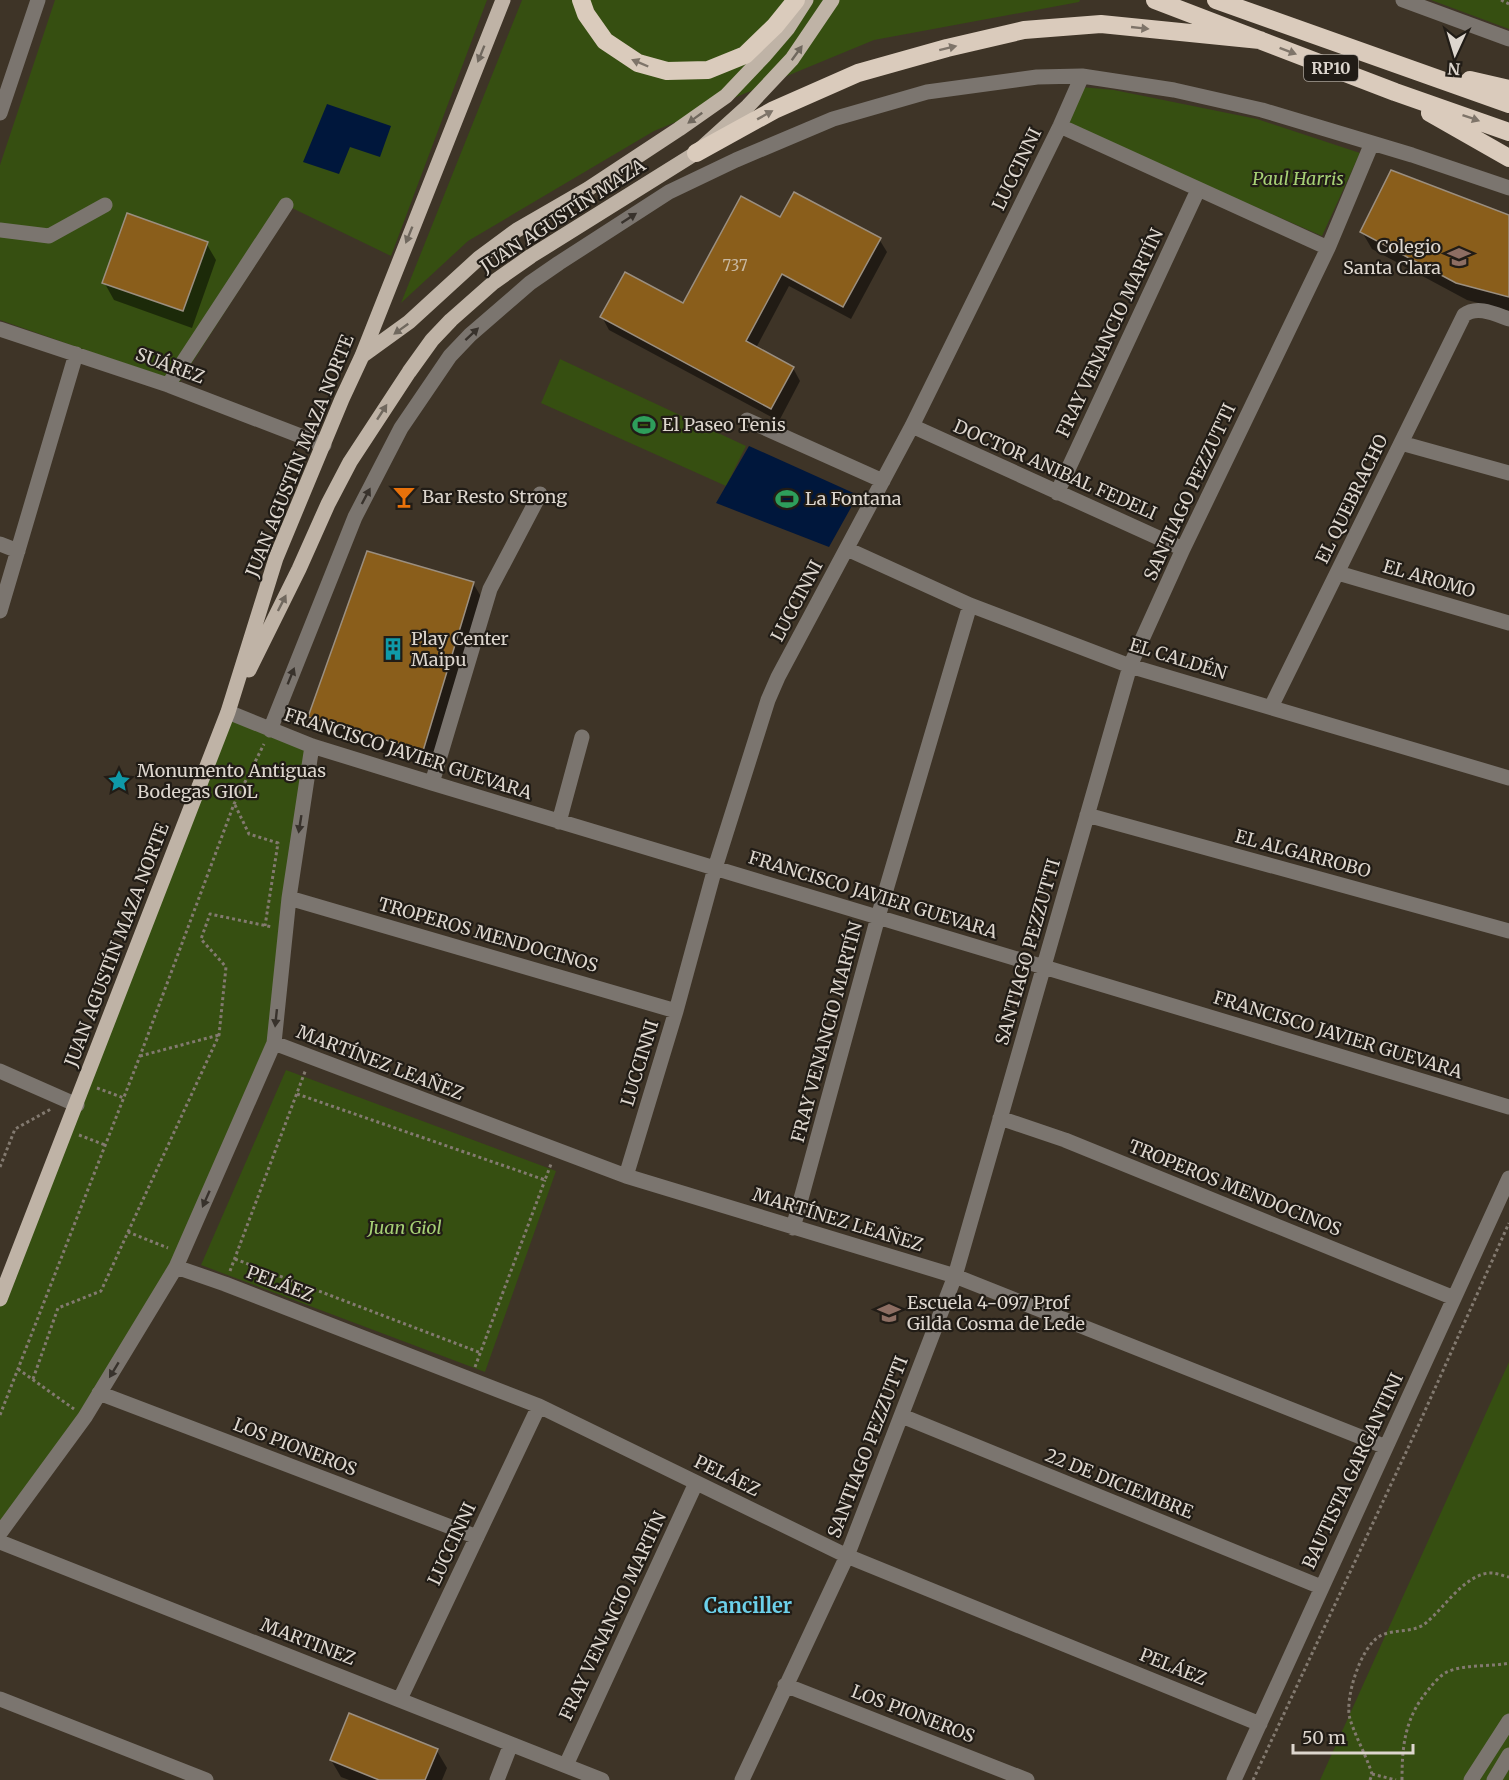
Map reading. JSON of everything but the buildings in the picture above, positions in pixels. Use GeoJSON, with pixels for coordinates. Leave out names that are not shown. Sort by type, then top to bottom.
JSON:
{"type":"FeatureCollection","features":[{"type":"Feature","properties":{"kind":"highway"},"geometry":{"type":"LineString","coordinates":[[581,0],[586,14],[605,41],[638,63],[667,71],[708,70],[745,55],[775,26],[796,0]]}},
{"type":"Feature","properties":{"kind":"highway","name":"RP10"},"geometry":{"type":"LineString","coordinates":[[1155,0],[1395,92],[1509,132]]}},
{"type":"Feature","properties":{"kind":"highway","name":"RP10"},"geometry":{"type":"LineString","coordinates":[[1216,0],[1509,104]]}},
{"type":"Feature","properties":{"kind":"highway"},"geometry":{"type":"LineString","coordinates":[[1241,0],[1266,18]]}},
{"type":"Feature","properties":{"kind":"highway"},"geometry":{"type":"LineString","coordinates":[[696,153],[774,110],[858,73],[947,48],[1024,30],[1101,24],[1260,40]]}},
{"type":"Feature","properties":{"kind":"highway"},"geometry":{"type":"LineString","coordinates":[[1390,62],[1509,89]]}},
{"type":"Feature","properties":{"kind":"highway"},"geometry":{"type":"LineString","coordinates":[[1395,92],[1509,158]]}},
{"type":"Feature","properties":{"kind":"main road","name":"JUAN AGUSTÍN MAZA NORTE"},"geometry":{"type":"LineString","coordinates":[[0,1299],[67,1131],[72,1103],[85,1083],[228,712],[276,558],[362,356],[503,0]]}},
{"type":"Feature","properties":{"kind":"main road","name":"JUAN AGUSTÍN MAZA"},"geometry":{"type":"LineString","coordinates":[[362,356],[409,322],[480,258],[517,230],[588,189],[726,96],[782,35],[806,0]]}},
{"type":"Feature","properties":{"kind":"main road","name":"JUAN AGUSTÍN MAZA"},"geometry":{"type":"LineString","coordinates":[[228,712],[350,462],[432,340],[494,282],[531,256],[696,153],[748,106],[792,59],[832,0]]}},
{"type":"Feature","properties":{"kind":"street"},"geometry":{"type":"LineString","coordinates":[[0,113],[38,0]]}},
{"type":"Feature","properties":{"kind":"street"},"geometry":{"type":"LineString","coordinates":[[1403,0],[1509,39]]}},
{"type":"Feature","properties":{"kind":"street"},"geometry":{"type":"LineString","coordinates":[[270,730],[355,517],[401,428],[450,356],[470,335],[530,283],[669,192],[736,160],[833,119],[927,92],[1038,77],[1082,76],[1174,90],[1262,110],[1509,188]]}},
{"type":"Feature","properties":{"kind":"street","name":"LUCCINNI"},"geometry":{"type":"LineString","coordinates":[[626,1176],[676,1011],[715,868],[768,700],[778,677],[912,426],[1060,126],[1082,76]]}},
{"type":"Feature","properties":{"kind":"street"},"geometry":{"type":"LineString","coordinates":[[1060,126],[1328,248]]}},
{"type":"Feature","properties":{"kind":"street","name":"SANTIAGO PEZZUTTI"},"geometry":{"type":"LineString","coordinates":[[741,1780],[847,1556],[955,1276],[1130,666],[1183,549],[1328,248],[1372,143]]}},
{"type":"Feature","properties":{"kind":"street","name":"FRAY VENANCIO MARTÍN"},"geometry":{"type":"LineString","coordinates":[[1057,492],[1198,190]]}},
{"type":"Feature","properties":{"kind":"street"},"geometry":{"type":"LineString","coordinates":[[168,385],[286,205]]}},
{"type":"Feature","properties":{"kind":"street"},"geometry":{"type":"LineString","coordinates":[[0,230],[49,236],[105,206]]}},
{"type":"Feature","properties":{"kind":"street","name":"EL QUEBRACHO"},"geometry":{"type":"LineString","coordinates":[[1271,707],[1464,315],[1470,310],[1479,310],[1509,319]]}},
{"type":"Feature","properties":{"kind":"street","name":"SUÁREZ"},"geometry":{"type":"LineString","coordinates":[[0,329],[168,385],[324,445]]}},
{"type":"Feature","properties":{"kind":"street"},"geometry":{"type":"LineString","coordinates":[[0,611],[76,354]]}},
{"type":"Feature","properties":{"kind":"street"},"geometry":{"type":"LineString","coordinates":[[747,420],[883,481]]}},
{"type":"Feature","properties":{"kind":"street","name":"DOCTOR ANIBAL FEDELI"},"geometry":{"type":"LineString","coordinates":[[912,426],[1183,549]]}},
{"type":"Feature","properties":{"kind":"street"},"geometry":{"type":"LineString","coordinates":[[1401,443],[1509,473]]}},
{"type":"Feature","properties":{"kind":"street"},"geometry":{"type":"LineString","coordinates":[[432,783],[490,588],[540,494]]}},
{"type":"Feature","properties":{"kind":"street"},"geometry":{"type":"LineString","coordinates":[[0,544],[18,551]]}},
{"type":"Feature","properties":{"kind":"street","name":"EL CALDÉN"},"geometry":{"type":"LineString","coordinates":[[847,549],[970,605],[1130,666],[1509,778]]}},
{"type":"Feature","properties":{"kind":"street","name":"EL AROMO"},"geometry":{"type":"LineString","coordinates":[[1338,573],[1509,622]]}},
{"type":"Feature","properties":{"kind":"street","name":"FRAY VENANCIO MARTÍN"},"geometry":{"type":"LineString","coordinates":[[793,1228],[878,917],[970,605]]}},
{"type":"Feature","properties":{"kind":"street","name":"FRANCISCO JAVIER GUEVARA"},"geometry":{"type":"LineString","coordinates":[[228,712],[312,746],[1509,1107]]}},
{"type":"Feature","properties":{"kind":"street"},"geometry":{"type":"LineString","coordinates":[[559,822],[582,737]]}},
{"type":"Feature","properties":{"kind":"street"},"geometry":{"type":"LineString","coordinates":[[0,1533],[85,1417],[179,1260],[274,1043],[285,928],[312,746]]}},
{"type":"Feature","properties":{"kind":"street","name":"EL ALGARROBO"},"geometry":{"type":"LineString","coordinates":[[1087,815],[1509,931]]}},
{"type":"Feature","properties":{"kind":"street","name":"TROPEROS MENDOCINOS"},"geometry":{"type":"LineString","coordinates":[[289,898],[676,1011]]}},
{"type":"Feature","properties":{"kind":"street","name":"MARTÍNEZ LEAÑEZ"},"geometry":{"type":"LineString","coordinates":[[274,1043],[626,1176],[955,1276],[1386,1447]]}},
{"type":"Feature","properties":{"kind":"street"},"geometry":{"type":"LineString","coordinates":[[0,1071],[72,1103]]}},
{"type":"Feature","properties":{"kind":"street","name":"TROPEROS MENDOCINOS"},"geometry":{"type":"LineString","coordinates":[[1000,1118],[1065,1140],[1454,1298]]}},
{"type":"Feature","properties":{"kind":"street","name":"BAUTISTA GARGANTINI"},"geometry":{"type":"LineString","coordinates":[[1234,1780],[1509,1178]]}},
{"type":"Feature","properties":{"kind":"street","name":"PELÁEZ"},"geometry":{"type":"LineString","coordinates":[[179,1260],[225,1284],[539,1406],[847,1556],[1260,1724]]}},
{"type":"Feature","properties":{"kind":"street","name":"LOS PIONEROS"},"geometry":{"type":"LineString","coordinates":[[99,1393],[477,1537]]}},
{"type":"Feature","properties":{"kind":"street","name":"LUCCINNI"},"geometry":{"type":"LineString","coordinates":[[400,1699],[539,1406]]}},
{"type":"Feature","properties":{"kind":"street","name":"22 DE DICIEMBRE"},"geometry":{"type":"LineString","coordinates":[[902,1416],[1321,1587]]}},
{"type":"Feature","properties":{"kind":"street","name":"FRAY VENANCIO MARTÍN"},"geometry":{"type":"LineString","coordinates":[[566,1765],[696,1483]]}},
{"type":"Feature","properties":{"kind":"street","name":"MARTINEZ"},"geometry":{"type":"LineString","coordinates":[[0,1542],[602,1780]]}},
{"type":"Feature","properties":{"kind":"street","name":"LOS PIONEROS"},"geometry":{"type":"LineString","coordinates":[[785,1685],[1027,1780]]}},
{"type":"Feature","properties":{"kind":"street"},"geometry":{"type":"LineString","coordinates":[[0,1699],[206,1780]]}},
{"type":"Feature","properties":{"kind":"street"},"geometry":{"type":"LineString","coordinates":[[1471,1780],[1509,1720]]}},
{"type":"Feature","properties":{"kind":"street"},"geometry":{"type":"LineString","coordinates":[[497,1780],[511,1744]]}},
{"type":"Feature","properties":{"kind":"street"},"geometry":{"type":"LineString","coordinates":[[1494,1780],[1509,1755]]}},
{"type":"Feature","properties":{"kind":"path"},"geometry":{"type":"LineString","coordinates":[[1501,0],[1509,4]]}},
{"type":"Feature","properties":{"kind":"path"},"geometry":{"type":"LineString","coordinates":[[0,1415],[124,1098],[234,804],[270,730]]}},
{"type":"Feature","properties":{"kind":"path"},"geometry":{"type":"LineString","coordinates":[[234,804],[249,834],[278,843],[266,926]]}},
{"type":"Feature","properties":{"kind":"path"},"geometry":{"type":"LineString","coordinates":[[33,1379],[58,1308],[101,1291],[219,1035],[226,967],[201,939],[210,914],[285,928]]}},
{"type":"Feature","properties":{"kind":"path"},"geometry":{"type":"LineString","coordinates":[[140,1056],[219,1035]]}},
{"type":"Feature","properties":{"kind":"path"},"geometry":{"type":"LineString","coordinates":[[225,1284],[310,1058]]}},
{"type":"Feature","properties":{"kind":"path"},"geometry":{"type":"LineString","coordinates":[[85,1083],[124,1098]]}},
{"type":"Feature","properties":{"kind":"path"},"geometry":{"type":"LineString","coordinates":[[297,1094],[545,1180]]}},
{"type":"Feature","properties":{"kind":"path"},"geometry":{"type":"LineString","coordinates":[[0,1167],[15,1129],[72,1103]]}},
{"type":"Feature","properties":{"kind":"path"},"geometry":{"type":"LineString","coordinates":[[67,1131],[105,1145]]}},
{"type":"Feature","properties":{"kind":"path"},"geometry":{"type":"LineString","coordinates":[[235,1259],[481,1353],[556,1150]]}},
{"type":"Feature","properties":{"kind":"path"},"geometry":{"type":"LineString","coordinates":[[1253,1780],[1415,1433],[1509,1222]]}},
{"type":"Feature","properties":{"kind":"path"},"geometry":{"type":"LineString","coordinates":[[128,1232],[179,1260]]}},
{"type":"Feature","properties":{"kind":"path"},"geometry":{"type":"LineString","coordinates":[[18,1369],[85,1417]]}},
{"type":"Feature","properties":{"kind":"path"},"geometry":{"type":"LineString","coordinates":[[1370,1780],[1372,1774],[1349,1717],[1352,1688],[1366,1650],[1377,1637],[1426,1624],[1468,1582],[1490,1573],[1509,1578]]}},
{"type":"Feature","properties":{"kind":"path"},"geometry":{"type":"LineString","coordinates":[[1402,1780],[1402,1756],[1407,1726],[1416,1704],[1437,1679],[1448,1671],[1509,1663]]}},
{"type":"Feature","properties":{"kind":"path"},"geometry":{"type":"LineString","coordinates":[[1372,1774],[1396,1780]]}},
{"type":"Feature","properties":{"kind":"green space"},"geometry":{"type":"Polygon","coordinates":[[[55,0],[487,0],[391,256],[292,208],[179,383],[0,320],[0,165],[55,0]]]}},
{"type":"Feature","properties":{"kind":"green space"},"geometry":{"type":"Polygon","coordinates":[[[522,0],[1080,0],[874,40],[654,131],[468,241],[401,303],[522,0]]]}},
{"type":"Feature","properties":{"kind":"green space"},"geometry":{"type":"Polygon","coordinates":[[[1431,0],[1509,0],[1509,29],[1431,0]]]}},
{"type":"Feature","properties":{"kind":"green space","name":"Paul Harris"},"geometry":{"type":"Polygon","coordinates":[[[1081,87],[1114,90],[1257,119],[1360,153],[1322,236],[1065,124],[1081,87]]]}},
{"type":"Feature","properties":{"kind":"green space","name":"El Paseo Tenis"},"geometry":{"type":"Polygon","coordinates":[[[560,359],[746,446],[726,486],[541,403],[560,359]]]}},
{"type":"Feature","properties":{"kind":"green space"},"geometry":{"type":"Polygon","coordinates":[[[228,712],[312,746],[274,1043],[176,1267],[0,1533],[0,1299],[228,712]]]}},
{"type":"Feature","properties":{"kind":"green space","name":"Juan Giol"},"geometry":{"type":"Polygon","coordinates":[[[286,1070],[556,1171],[485,1372],[201,1265],[286,1070]]]}},
{"type":"Feature","properties":{"kind":"green space"},"geometry":{"type":"Polygon","coordinates":[[[1509,1362],[1509,1780],[1320,1780],[1509,1362]]]}},
{"type":"Feature","properties":{"kind":"water"},"geometry":{"type":"Polygon","coordinates":[[[327,104],[391,126],[380,157],[350,147],[339,174],[303,162],[327,104]]]}},
{"type":"Feature","properties":{"kind":"water","name":"La Fontana"},"geometry":{"type":"Polygon","coordinates":[[[749,446],[858,495],[829,547],[716,503],[749,446]]]}},
{"type":"Feature","properties":{"kind":"place","name":"Colegio Santa Clara"},"geometry":{"type":"Point","coordinates":[1459,257]}},
{"type":"Feature","properties":{"kind":"place","name":"El Paseo Tenis"},"geometry":{"type":"Point","coordinates":[644,425]}},
{"type":"Feature","properties":{"kind":"place","name":"Bar Resto Strong"},"geometry":{"type":"Point","coordinates":[404,497]}},
{"type":"Feature","properties":{"kind":"place","name":"La Fontana"},"geometry":{"type":"Point","coordinates":[787,499]}},
{"type":"Feature","properties":{"kind":"place","name":"Play Center Maipu"},"geometry":{"type":"Point","coordinates":[393,649]}},
{"type":"Feature","properties":{"kind":"place","name":"Monumento Antiguas Bodegas GIOL"},"geometry":{"type":"Point","coordinates":[119,781]}},
{"type":"Feature","properties":{"kind":"place","name":"Escuela 4-097 Prof Gilda Cosma de Lede"},"geometry":{"type":"Point","coordinates":[889,1313]}},
{"type":"Feature","properties":{"kind":"district","name":"Canciller"},"geometry":{"type":"Point","coordinates":[748,1606]}}]}
